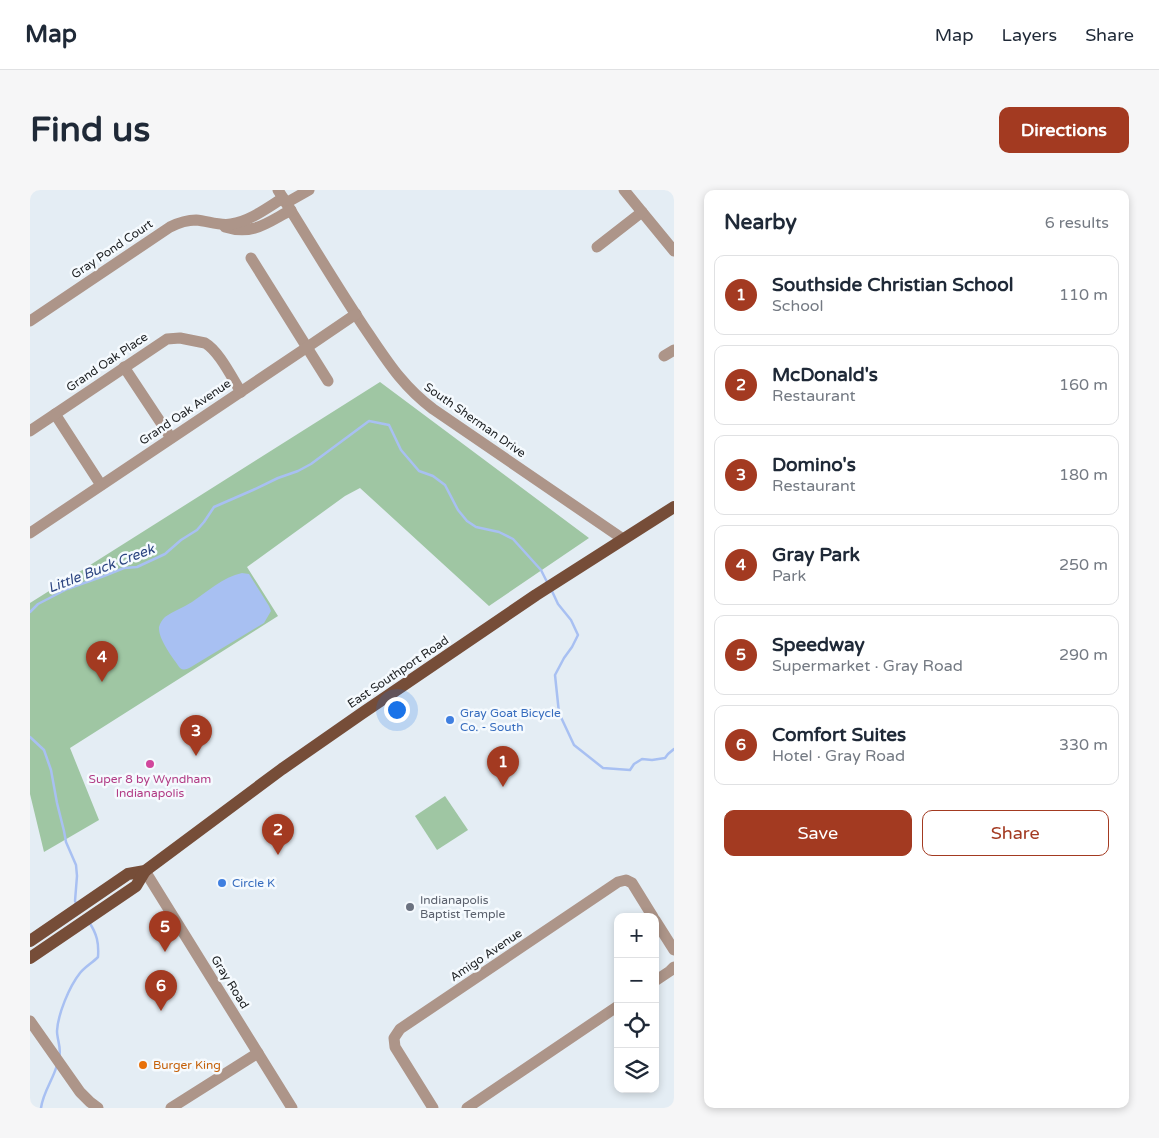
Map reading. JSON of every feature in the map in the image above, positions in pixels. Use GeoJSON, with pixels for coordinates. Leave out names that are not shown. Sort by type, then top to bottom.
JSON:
{"type":"FeatureCollection","features":[{"type":"Feature","properties":{"kind":"main road","name":"East Southport Road"},"geometry":{"type":"LineString","coordinates":[[30,941],[128,874],[145,870],[282,769],[536,595],[674,507]]}},
{"type":"Feature","properties":{"kind":"main road","name":"East Southport Road"},"geometry":{"type":"LineString","coordinates":[[30,958],[136,886],[145,870]]}},
{"type":"Feature","properties":{"kind":"street","name":"Gray Pond Court"},"geometry":{"type":"LineString","coordinates":[[30,321],[170,227],[182,222],[197,220],[236,230],[249,230],[263,225],[285,200],[309,190]]}},
{"type":"Feature","properties":{"kind":"street"},"geometry":{"type":"LineString","coordinates":[[624,190],[674,251]]}},
{"type":"Feature","properties":{"kind":"street","name":"South Sherman Drive"},"geometry":{"type":"LineString","coordinates":[[285,200],[356,314],[394,372],[408,388],[433,409],[623,539]]}},
{"type":"Feature","properties":{"kind":"street"},"geometry":{"type":"LineString","coordinates":[[597,247],[642,212]]}},
{"type":"Feature","properties":{"kind":"street"},"geometry":{"type":"LineString","coordinates":[[251,258],[328,382]]}},
{"type":"Feature","properties":{"kind":"street","name":"Grand Oak Avenue"},"geometry":{"type":"LineString","coordinates":[[30,533],[356,314]]}},
{"type":"Feature","properties":{"kind":"street","name":"Grand Oak Place"},"geometry":{"type":"LineString","coordinates":[[30,431],[167,339],[194,340],[205,342],[212,347],[241,392]]}},
{"type":"Feature","properties":{"kind":"street"},"geometry":{"type":"LineString","coordinates":[[124,367],[171,438]]}},
{"type":"Feature","properties":{"kind":"street"},"geometry":{"type":"LineString","coordinates":[[55,414],[102,485]]}},
{"type":"Feature","properties":{"kind":"street","name":"Gray Road"},"geometry":{"type":"LineString","coordinates":[[145,870],[292,1108]]}},
{"type":"Feature","properties":{"kind":"street","name":"Amigo Avenue"},"geometry":{"type":"LineString","coordinates":[[433,1108],[395,1047],[394,1038],[400,1029],[618,882],[626,880],[632,884],[651,913]]}},
{"type":"Feature","properties":{"kind":"street","name":"Amigo Avenue"},"geometry":{"type":"LineString","coordinates":[[659,926],[674,950]]}},
{"type":"Feature","properties":{"kind":"street"},"geometry":{"type":"LineString","coordinates":[[659,978],[674,967]]}},
{"type":"Feature","properties":{"kind":"street"},"geometry":{"type":"LineString","coordinates":[[466,1108],[614,1009]]}},
{"type":"Feature","properties":{"kind":"street"},"geometry":{"type":"LineString","coordinates":[[30,1021],[82,1095],[98,1108]]}},
{"type":"Feature","properties":{"kind":"street"},"geometry":{"type":"LineString","coordinates":[[171,1108],[258,1053]]}},
{"type":"Feature","properties":{"kind":"green space"},"geometry":{"type":"Polygon","coordinates":[[[380,382],[589,538],[489,606],[360,488],[345,496],[247,567],[278,616],[70,748],[99,820],[44,852],[30,794],[30,603],[380,382]]]}},
{"type":"Feature","properties":{"kind":"green space"},"geometry":{"type":"Polygon","coordinates":[[[445,796],[468,830],[437,850],[415,816],[445,796]]]}},
{"type":"Feature","properties":{"kind":"water"},"geometry":{"type":"Polygon","coordinates":[[[242,573],[249,574],[269,606],[271,611],[264,623],[191,667],[184,670],[180,668],[161,637],[159,627],[161,622],[165,617],[192,602],[222,581],[242,573]]]}},
{"type":"Feature","properties":{"kind":"waterway","name":"Little Buck Creek"},"geometry":{"type":"LineString","coordinates":[[30,612],[38,604],[67,589],[124,568],[137,567],[165,554],[181,540],[197,530],[214,507],[311,464],[369,421],[389,425],[401,450],[419,471],[433,476],[445,485],[458,510],[467,521],[476,527],[499,532],[513,539],[541,570],[547,582]]}},
{"type":"Feature","properties":{"kind":"waterway","name":"Little Buck Creek"},"geometry":{"type":"LineString","coordinates":[[551,589],[558,604],[571,620],[578,635],[555,675],[559,713],[574,745],[603,768],[630,770],[634,764],[642,759],[665,758],[674,749]]}},
{"type":"Feature","properties":{"kind":"waterway","name":"Little Buck Creek"},"geometry":{"type":"LineString","coordinates":[[30,737],[44,750],[51,770],[66,842],[76,865],[75,901],[77,905]]}},
{"type":"Feature","properties":{"kind":"waterway","name":"Little Buck Creek"},"geometry":{"type":"LineString","coordinates":[[59,1058],[60,1051],[57,1031],[59,1017],[65,1001],[80,973],[98,957],[97,939],[89,922]]}},
{"type":"Feature","properties":{"kind":"waterway","name":"Little Buck Creek"},"geometry":{"type":"LineString","coordinates":[[41,1108],[57,1065]]}},
{"type":"Feature","properties":{"kind":"place","name":"Gray Park"},"geometry":{"type":"Point","coordinates":[102,682]}},
{"type":"Feature","properties":{"kind":"place","name":"Gray Goat Bicycle Co. - South"},"geometry":{"type":"Point","coordinates":[450,720]}},
{"type":"Feature","properties":{"kind":"place","name":"Domino's"},"geometry":{"type":"Point","coordinates":[196,756]}},
{"type":"Feature","properties":{"kind":"place","name":"Super 8 by Wyndham Indianapolis"},"geometry":{"type":"Point","coordinates":[150,764]}},
{"type":"Feature","properties":{"kind":"place","name":"Southside Christian School"},"geometry":{"type":"Point","coordinates":[503,787]}},
{"type":"Feature","properties":{"kind":"place","name":"McDonald's"},"geometry":{"type":"Point","coordinates":[278,855]}},
{"type":"Feature","properties":{"kind":"place","name":"Circle K"},"geometry":{"type":"Point","coordinates":[222,883]}},
{"type":"Feature","properties":{"kind":"place","name":"Indianapolis Baptist Temple"},"geometry":{"type":"Point","coordinates":[410,907]}},
{"type":"Feature","properties":{"kind":"place","name":"Speedway"},"geometry":{"type":"Point","coordinates":[165,952]}},
{"type":"Feature","properties":{"kind":"place","name":"Comfort Suites"},"geometry":{"type":"Point","coordinates":[161,1011]}},
{"type":"Feature","properties":{"kind":"place","name":"Burger King"},"geometry":{"type":"Point","coordinates":[143,1065]}}]}
